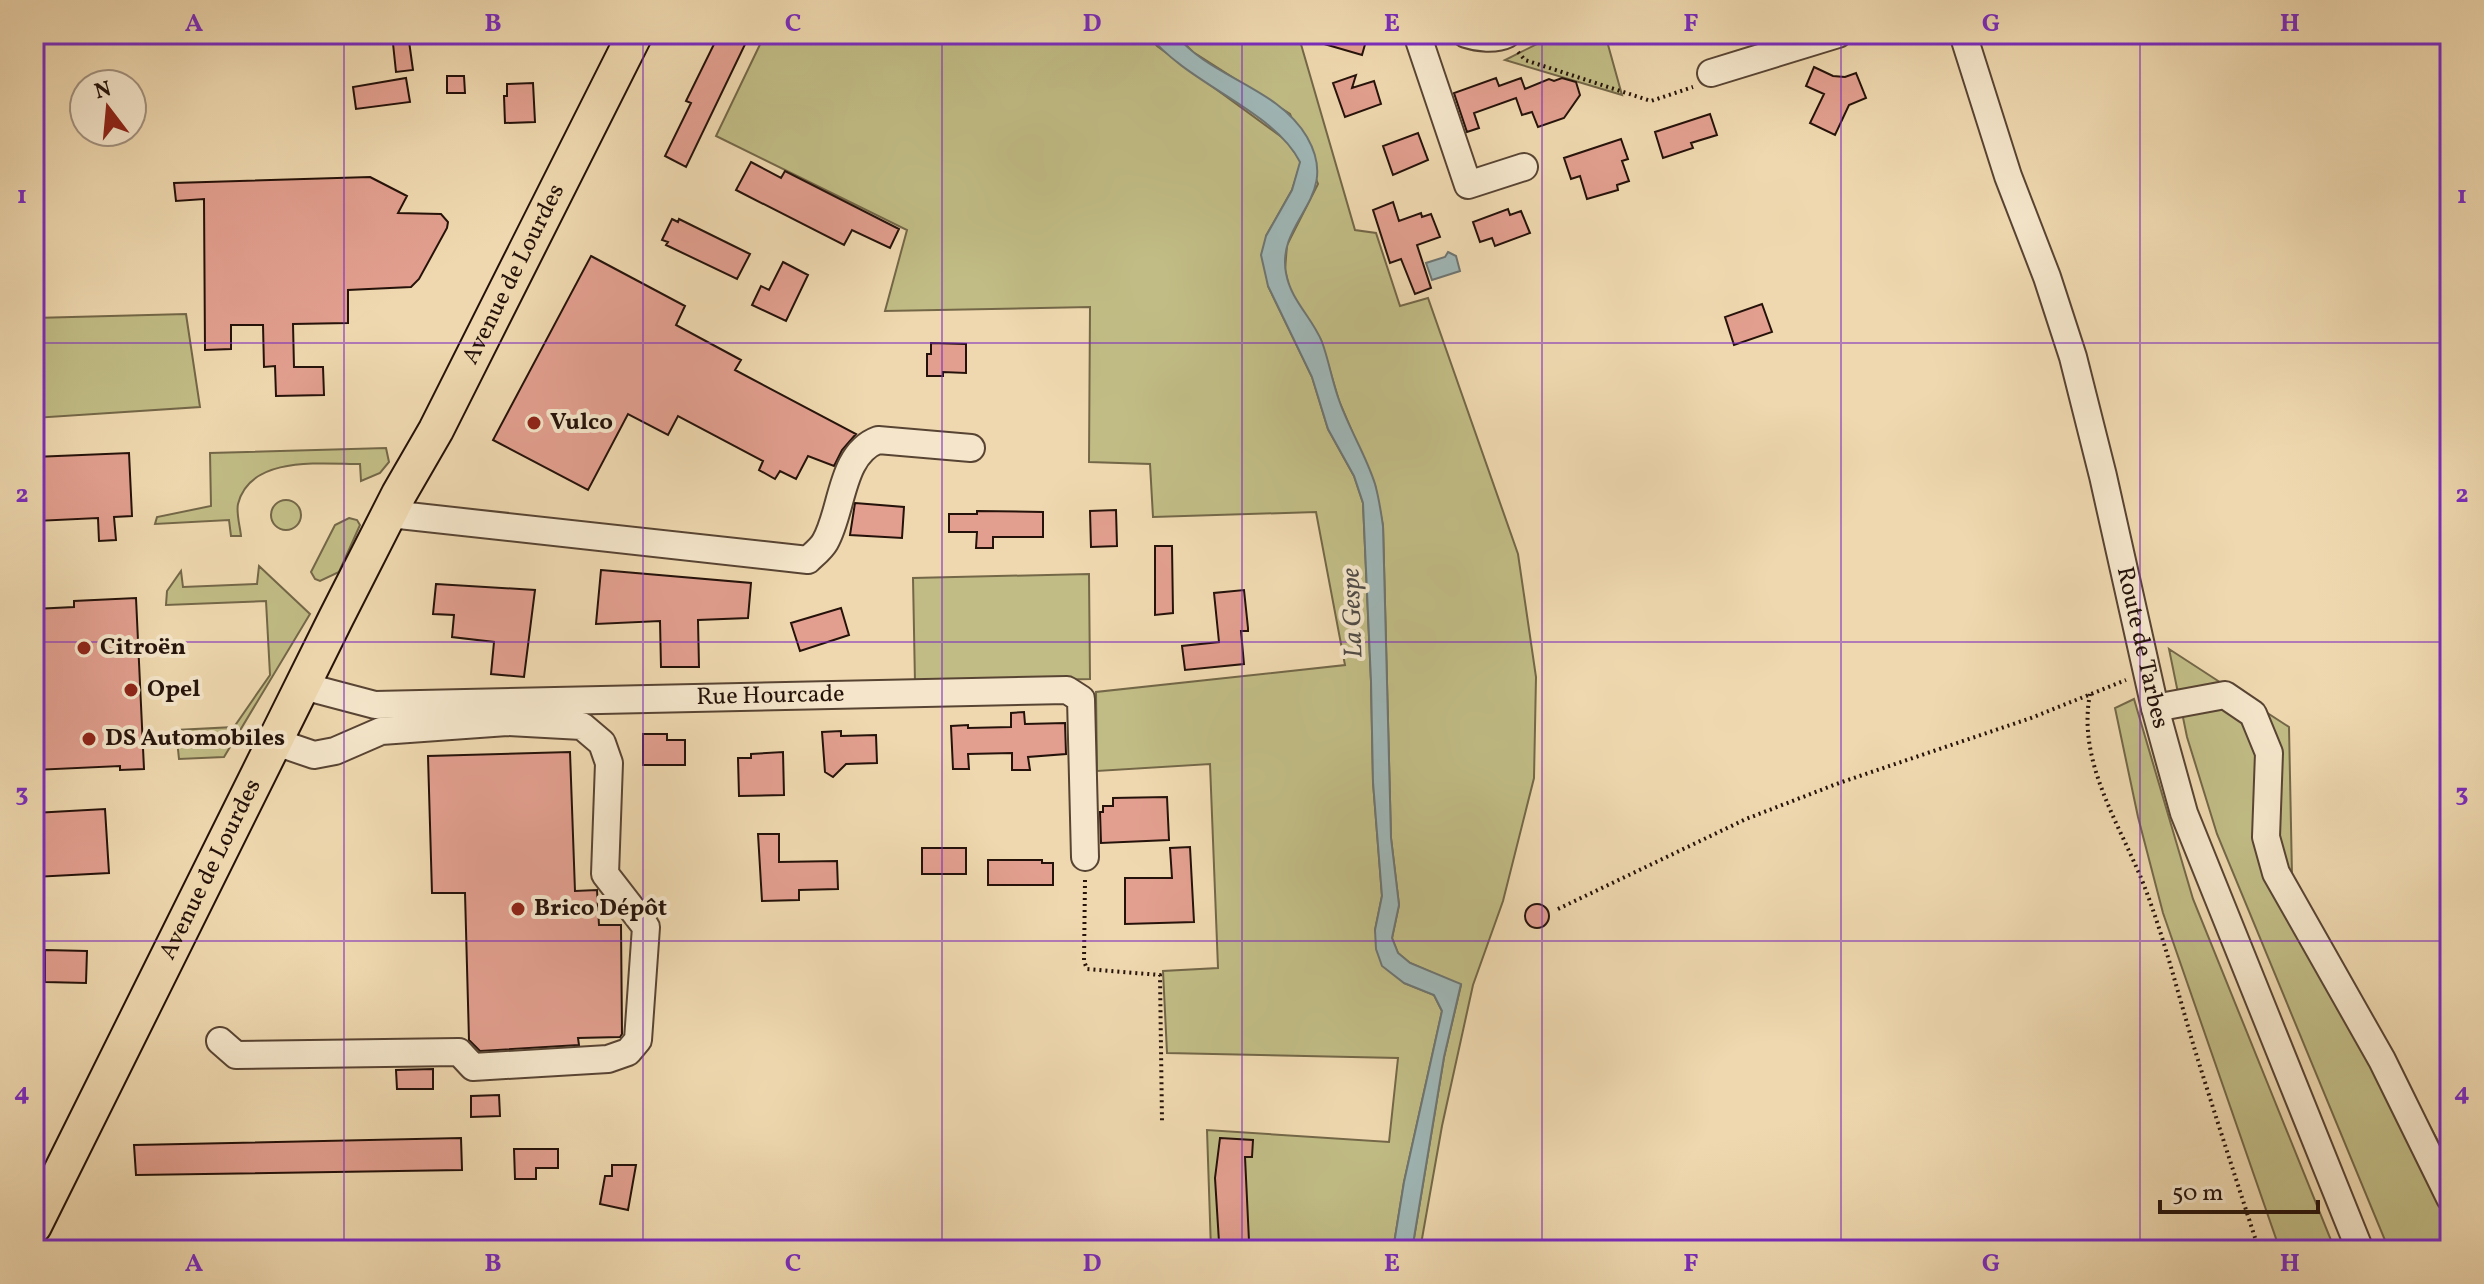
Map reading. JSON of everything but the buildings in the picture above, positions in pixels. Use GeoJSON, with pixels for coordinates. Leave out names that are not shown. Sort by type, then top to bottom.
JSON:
{"type":"FeatureCollection","features":[{"type":"Feature","properties":{"kind":"main road","name":"Avenue de Lourdes"},"geometry":{"type":"LineString","coordinates":[[34,1226],[172,945],[635,34]]}},
{"type":"Feature","properties":{"kind":"street"},"geometry":{"type":"LineString","coordinates":[[1417,34],[1468,185],[1524,167]]}},
{"type":"Feature","properties":{"kind":"street"},"geometry":{"type":"LineString","coordinates":[[1466,34],[1476,37],[1504,36]]}},
{"type":"Feature","properties":{"kind":"street"},"geometry":{"type":"LineString","coordinates":[[1711,73],[1838,34]]}},
{"type":"Feature","properties":{"kind":"street","name":"Route de Tarbes"},"geometry":{"type":"LineString","coordinates":[[1963,34],[2008,176],[2047,277],[2073,357],[2155,708],[2184,813],[2360,1250]]}},
{"type":"Feature","properties":{"kind":"street"},"geometry":{"type":"LineString","coordinates":[[390,514],[808,560],[825,543],[854,459],[867,444],[878,440],[971,448]]}},
{"type":"Feature","properties":{"kind":"street","name":"Rue Hourcade"},"geometry":{"type":"LineString","coordinates":[[303,686],[375,705],[1067,690],[1081,699],[1085,857]]}},
{"type":"Feature","properties":{"kind":"street"},"geometry":{"type":"LineString","coordinates":[[2155,708],[2225,695],[2253,714],[2269,753],[2266,837],[2276,873],[2382,1060],[2450,1198]]}},
{"type":"Feature","properties":{"kind":"street"},"geometry":{"type":"LineString","coordinates":[[220,1041],[236,1055],[459,1052],[473,1067],[608,1059],[628,1052],[638,1040],[646,927],[605,874],[609,763],[602,743],[593,733],[582,726],[562,723],[482,722],[381,731],[335,751],[314,755],[276,742]]}},
{"type":"Feature","properties":{"kind":"path"},"geometry":{"type":"LineString","coordinates":[[1504,36],[1525,60],[1651,101],[1706,83],[1711,73]]}},
{"type":"Feature","properties":{"kind":"path"},"geometry":{"type":"LineString","coordinates":[[1558,909],[1746,819],[1839,783],[2031,718],[2146,669]]}},
{"type":"Feature","properties":{"kind":"path"},"geometry":{"type":"LineString","coordinates":[[2090,694],[2086,716],[2092,756],[2109,806],[2148,893],[2259,1250]]}},
{"type":"Feature","properties":{"kind":"path"},"geometry":{"type":"LineString","coordinates":[[1085,857],[1084,961],[1087,969],[1160,975],[1162,1121]]}},
{"type":"Feature","properties":{"kind":"shaded area"},"geometry":{"type":"Polygon","coordinates":[[[765,34],[937,34],[955,40],[957,34],[1148,34],[1157,46],[1287,141],[1301,162],[1292,190],[1266,236],[1268,286],[1312,377],[1328,429],[1354,476],[1363,503],[1373,782],[1382,896],[1375,930],[1404,983],[1434,995],[1442,1011],[1404,1182],[1393,1250],[1211,1250],[1207,1130],[1389,1142],[1398,1058],[1167,1053],[1163,971],[1218,968],[1210,764],[1097,771],[1096,692],[1345,665],[1316,512],[1153,517],[1150,464],[1089,462],[1090,307],[885,311],[907,230],[716,136],[765,34]]]}},
{"type":"Feature","properties":{"kind":"shaded area"},"geometry":{"type":"Polygon","coordinates":[[[1175,34],[1298,34],[1355,230],[1376,233],[1400,306],[1428,298],[1518,554],[1536,677],[1534,778],[1503,901],[1473,985],[1442,1126],[1420,1250],[1412,1250],[1444,1057],[1461,985],[1410,963],[1398,953],[1392,938],[1399,905],[1391,838],[1383,526],[1375,485],[1339,401],[1321,340],[1291,295],[1285,270],[1287,245],[1318,184],[1290,114],[1193,52],[1175,34]]]}},
{"type":"Feature","properties":{"kind":"shaded area"},"geometry":{"type":"Polygon","coordinates":[[[1557,34],[1605,34],[1622,95],[1505,60],[1557,34]]]}},
{"type":"Feature","properties":{"kind":"shaded area"},"geometry":{"type":"Polygon","coordinates":[[[186,314],[200,407],[34,418],[34,318],[186,314]]]}},
{"type":"Feature","properties":{"kind":"shaded area"},"geometry":{"type":"Polygon","coordinates":[[[386,448],[389,462],[380,473],[361,481],[360,464],[289,466],[257,477],[245,488],[238,504],[241,536],[231,536],[229,520],[155,524],[157,517],[211,506],[210,453],[386,448]]]}},
{"type":"Feature","properties":{"kind":"shaded area"},"geometry":{"type":"Polygon","coordinates":[[[286,500],[297,504],[301,515],[297,526],[286,530],[275,526],[271,515],[275,504],[286,500]]]}},
{"type":"Feature","properties":{"kind":"shaded area"},"geometry":{"type":"Polygon","coordinates":[[[349,518],[357,520],[360,525],[339,572],[320,581],[315,579],[311,572],[335,525],[349,518]]]}},
{"type":"Feature","properties":{"kind":"shaded area"},"geometry":{"type":"Polygon","coordinates":[[[259,566],[310,614],[224,757],[179,759],[176,730],[234,727],[270,675],[266,601],[166,605],[167,591],[181,571],[183,587],[257,584],[259,566]]]}},
{"type":"Feature","properties":{"kind":"shaded area"},"geometry":{"type":"Polygon","coordinates":[[[1089,574],[1090,679],[915,683],[913,578],[1089,574]]]}},
{"type":"Feature","properties":{"kind":"shaded area"},"geometry":{"type":"Polygon","coordinates":[[[2169,649],[2289,727],[2292,875],[2450,1163],[2450,1250],[2389,1250],[2217,834],[2187,737],[2169,649]]]}},
{"type":"Feature","properties":{"kind":"shaded area"},"geometry":{"type":"Polygon","coordinates":[[[2134,699],[2193,899],[2335,1250],[2280,1250],[2163,913],[2138,817],[2115,708],[2134,699]]]}},
{"type":"Feature","properties":{"kind":"water"},"geometry":{"type":"Polygon","coordinates":[[[1148,34],[1175,34],[1206,62],[1279,106],[1307,137],[1316,158],[1317,176],[1313,193],[1290,238],[1285,254],[1286,273],[1292,292],[1322,342],[1339,400],[1371,473],[1381,510],[1391,838],[1399,905],[1392,938],[1398,953],[1410,963],[1461,984],[1444,1057],[1412,1250],[1393,1250],[1404,1182],[1442,1011],[1434,995],[1404,983],[1382,966],[1376,949],[1375,930],[1382,896],[1373,782],[1363,503],[1354,476],[1328,429],[1312,377],[1268,286],[1261,255],[1266,236],[1292,190],[1300,162],[1271,127],[1185,68],[1148,34]]]}},
{"type":"Feature","properties":{"kind":"water"},"geometry":{"type":"Polygon","coordinates":[[[1448,252],[1456,256],[1460,271],[1432,280],[1426,263],[1445,257],[1448,252]]]}},
{"type":"Feature","properties":{"kind":"place","name":"Vulco"},"geometry":{"type":"Point","coordinates":[534,423]}},
{"type":"Feature","properties":{"kind":"place","name":"Citroën"},"geometry":{"type":"Point","coordinates":[84,648]}},
{"type":"Feature","properties":{"kind":"place","name":"Opel"},"geometry":{"type":"Point","coordinates":[131,690]}},
{"type":"Feature","properties":{"kind":"place","name":"DS Automobiles"},"geometry":{"type":"Point","coordinates":[89,739]}},
{"type":"Feature","properties":{"kind":"place","name":"Brico Dépôt"},"geometry":{"type":"Point","coordinates":[518,909]}},
{"type":"Feature","properties":{"kind":"water label","name":"La Gespe"},"geometry":{"type":"Point","coordinates":[1353,613]}}]}
